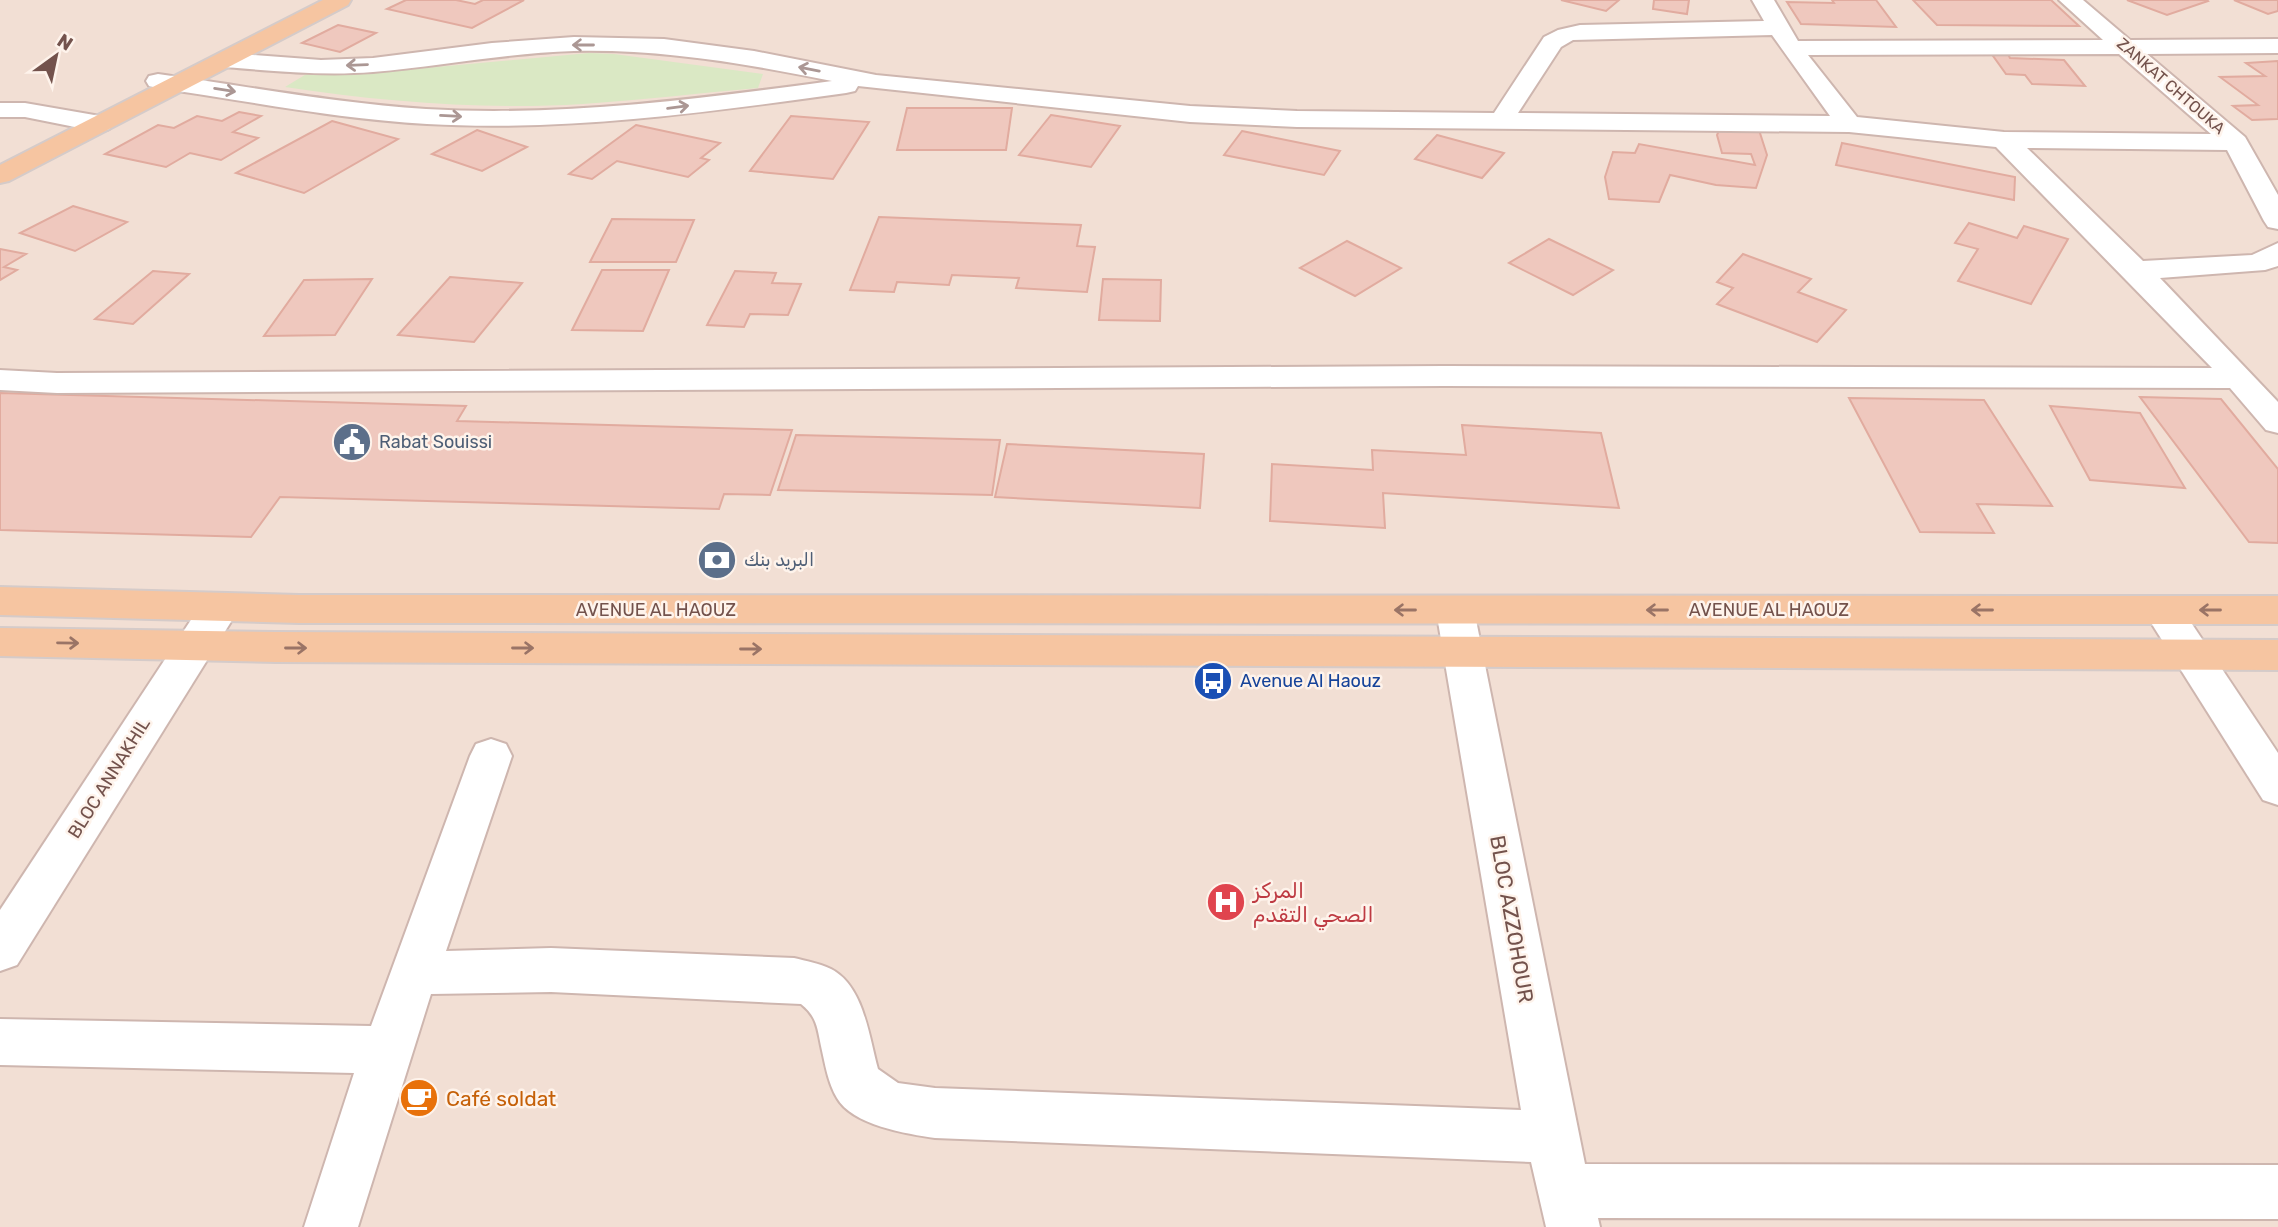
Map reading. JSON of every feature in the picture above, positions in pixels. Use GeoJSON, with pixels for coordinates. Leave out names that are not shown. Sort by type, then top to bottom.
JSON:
{"type":"FeatureCollection","features":[{"type":"Feature","properties":{"kind":"main road"},"geometry":{"type":"LineString","coordinates":[[0,175],[90,122],[317,0]]}},
{"type":"Feature","properties":{"kind":"main road"},"geometry":{"type":"LineString","coordinates":[[168,82],[225,60],[340,0]]}},
{"type":"Feature","properties":{"kind":"main road"},"geometry":{"type":"LineString","coordinates":[[0,160],[90,122]]}},
{"type":"Feature","properties":{"kind":"main road","name":"AVENUE AL HAOUZ"},"geometry":{"type":"LineString","coordinates":[[0,601],[299,610],[1459,631],[2191,655],[2278,655]]}},
{"type":"Feature","properties":{"kind":"main road","name":"AVENUE AL HAOUZ"},"geometry":{"type":"LineString","coordinates":[[0,642],[194,646],[1459,631],[2162,610],[2278,610]]}},
{"type":"Feature","properties":{"kind":"street"},"geometry":{"type":"LineString","coordinates":[[1763,0],[1776,28],[1849,124]]}},
{"type":"Feature","properties":{"kind":"street","name":"ZANKAT CHTOUKA"},"geometry":{"type":"LineString","coordinates":[[2070,0],[2236,142],[2275,209]]}},
{"type":"Feature","properties":{"kind":"street"},"geometry":{"type":"LineString","coordinates":[[1501,121],[1552,42],[1566,35],[1580,32],[1776,28]]}},
{"type":"Feature","properties":{"kind":"street"},"geometry":{"type":"LineString","coordinates":[[225,60],[321,67],[373,65],[492,50],[574,44],[664,46],[754,58],[876,82],[1190,114],[1297,119],[1849,124],[2004,140],[2236,142]]}},
{"type":"Feature","properties":{"kind":"street"},"geometry":{"type":"LineString","coordinates":[[1791,48],[2278,46]]}},
{"type":"Feature","properties":{"kind":"street"},"geometry":{"type":"LineString","coordinates":[[168,82],[369,112],[486,118],[598,116],[876,82]]}},
{"type":"Feature","properties":{"kind":"street"},"geometry":{"type":"LineString","coordinates":[[0,110],[25,110],[90,122]]}},
{"type":"Feature","properties":{"kind":"street"},"geometry":{"type":"LineString","coordinates":[[2004,140],[2135,270],[2239,378],[2278,423]]}},
{"type":"Feature","properties":{"kind":"street"},"geometry":{"type":"LineString","coordinates":[[2135,270],[2256,264],[2274,258],[2278,252]]}},
{"type":"Feature","properties":{"kind":"street"},"geometry":{"type":"LineString","coordinates":[[0,380],[71,383],[1430,376],[2239,378]]}},
{"type":"Feature","properties":{"kind":"street","name":"BLOC ANNAKHIL"},"geometry":{"type":"LineString","coordinates":[[0,950],[220,607]]}},
{"type":"Feature","properties":{"kind":"street"},"geometry":{"type":"LineString","coordinates":[[2162,610],[2278,788]]}},
{"type":"Feature","properties":{"kind":"street","name":"BLOC AZZOHOUR"},"geometry":{"type":"LineString","coordinates":[[1459,631],[1552,1137],[1569,1209]]}},
{"type":"Feature","properties":{"kind":"street"},"geometry":{"type":"LineString","coordinates":[[331,1227],[387,1050],[491,756]]}},
{"type":"Feature","properties":{"kind":"street"},"geometry":{"type":"LineString","coordinates":[[416,973],[551,970],[794,980],[815,985],[830,998],[837,1010],[856,1084],[874,1098],[898,1108],[935,1113],[1552,1137]]}},
{"type":"Feature","properties":{"kind":"street"},"geometry":{"type":"LineString","coordinates":[[0,1042],[387,1050]]}},
{"type":"Feature","properties":{"kind":"street"},"geometry":{"type":"LineString","coordinates":[[1569,1209],[2278,1192]]}},
{"type":"Feature","properties":{"kind":"shaded area"},"geometry":{"type":"Polygon","coordinates":[[[0,0],[2278,0],[2278,1227],[0,1227],[0,0]]]}},
{"type":"Feature","properties":{"kind":"green space"},"geometry":{"type":"Polygon","coordinates":[[[589,53],[763,74],[758,88],[546,106],[434,103],[285,87],[308,73],[393,71],[589,53]]]}},
{"type":"Feature","properties":{"kind":"building"},"geometry":{"type":"Polygon","coordinates":[[[406,0],[456,0],[475,4],[483,0],[524,0],[472,28],[387,9],[406,0]]]}},
{"type":"Feature","properties":{"kind":"building"},"geometry":{"type":"Polygon","coordinates":[[[1561,0],[1619,0],[1606,11],[1561,0]]]}},
{"type":"Feature","properties":{"kind":"building"},"geometry":{"type":"Polygon","coordinates":[[[1654,0],[1689,0],[1687,14],[1653,9],[1654,0]]]}},
{"type":"Feature","properties":{"kind":"building"},"geometry":{"type":"Polygon","coordinates":[[[1832,0],[1876,0],[1896,27],[1801,24],[1787,2],[1834,3],[1832,0]]]}},
{"type":"Feature","properties":{"kind":"building"},"geometry":{"type":"Polygon","coordinates":[[[1913,0],[2051,0],[2079,26],[1937,25],[1913,0]]]}},
{"type":"Feature","properties":{"kind":"building"},"geometry":{"type":"Polygon","coordinates":[[[2127,0],[2207,0],[2208,1],[2167,15],[2127,0]]]}},
{"type":"Feature","properties":{"kind":"building"},"geometry":{"type":"Polygon","coordinates":[[[2234,0],[2278,0],[2278,11],[2268,14],[2234,0]]]}},
{"type":"Feature","properties":{"kind":"building"},"geometry":{"type":"Polygon","coordinates":[[[338,25],[376,33],[340,52],[302,43],[338,25]]]}},
{"type":"Feature","properties":{"kind":"building"},"geometry":{"type":"Polygon","coordinates":[[[1991,53],[2008,54],[2010,58],[2064,60],[2085,86],[2032,84],[2025,75],[2006,74],[1991,53]]]}},
{"type":"Feature","properties":{"kind":"building"},"geometry":{"type":"Polygon","coordinates":[[[2278,61],[2278,119],[2252,120],[2233,106],[2258,105],[2220,77],[2265,76],[2246,63],[2278,61]]]}},
{"type":"Feature","properties":{"kind":"building"},"geometry":{"type":"Polygon","coordinates":[[[907,108],[1012,108],[1006,150],[897,150],[907,108]]]}},
{"type":"Feature","properties":{"kind":"building"},"geometry":{"type":"Polygon","coordinates":[[[239,112],[261,116],[233,132],[258,138],[221,160],[190,153],[166,167],[105,154],[158,125],[174,128],[197,116],[222,121],[239,112]]]}},
{"type":"Feature","properties":{"kind":"building"},"geometry":{"type":"Polygon","coordinates":[[[1051,115],[1120,126],[1091,167],[1019,155],[1051,115]]]}},
{"type":"Feature","properties":{"kind":"building"},"geometry":{"type":"Polygon","coordinates":[[[791,116],[869,122],[833,179],[750,171],[791,116]]]}},
{"type":"Feature","properties":{"kind":"building"},"geometry":{"type":"Polygon","coordinates":[[[332,121],[398,139],[304,193],[236,173],[332,121]]]}},
{"type":"Feature","properties":{"kind":"building"},"geometry":{"type":"Polygon","coordinates":[[[636,125],[720,143],[701,158],[709,160],[688,177],[617,161],[592,179],[569,174],[636,125]]]}},
{"type":"Feature","properties":{"kind":"building"},"geometry":{"type":"Polygon","coordinates":[[[1720,128],[1759,130],[1767,155],[1756,188],[1716,185],[1670,175],[1659,202],[1609,199],[1605,177],[1613,152],[1635,153],[1639,144],[1755,165],[1751,154],[1722,153],[1717,135],[1720,128]]]}},
{"type":"Feature","properties":{"kind":"building"},"geometry":{"type":"Polygon","coordinates":[[[477,130],[527,147],[482,171],[432,154],[477,130]]]}},
{"type":"Feature","properties":{"kind":"building"},"geometry":{"type":"Polygon","coordinates":[[[1242,131],[1340,151],[1324,175],[1224,155],[1242,131]]]}},
{"type":"Feature","properties":{"kind":"building"},"geometry":{"type":"Polygon","coordinates":[[[1437,135],[1504,153],[1482,178],[1415,159],[1437,135]]]}},
{"type":"Feature","properties":{"kind":"building"},"geometry":{"type":"Polygon","coordinates":[[[1842,143],[2015,177],[2014,200],[1836,165],[1842,143]]]}},
{"type":"Feature","properties":{"kind":"building"},"geometry":{"type":"Polygon","coordinates":[[[73,206],[127,222],[75,251],[20,233],[73,206]]]}},
{"type":"Feature","properties":{"kind":"building"},"geometry":{"type":"Polygon","coordinates":[[[879,217],[1081,225],[1077,246],[1095,247],[1087,292],[1016,288],[1019,278],[952,275],[949,285],[897,282],[894,292],[850,290],[879,217]]]}},
{"type":"Feature","properties":{"kind":"building"},"geometry":{"type":"Polygon","coordinates":[[[612,219],[694,220],[676,262],[590,262],[612,219]]]}},
{"type":"Feature","properties":{"kind":"building"},"geometry":{"type":"Polygon","coordinates":[[[1969,223],[2017,238],[2024,226],[2068,239],[2031,304],[1958,281],[1978,249],[1955,243],[1969,223]]]}},
{"type":"Feature","properties":{"kind":"building"},"geometry":{"type":"Polygon","coordinates":[[[1549,239],[1613,270],[1573,295],[1509,263],[1549,239]]]}},
{"type":"Feature","properties":{"kind":"building"},"geometry":{"type":"Polygon","coordinates":[[[1347,241],[1401,268],[1355,296],[1300,268],[1347,241]]]}},
{"type":"Feature","properties":{"kind":"building"},"geometry":{"type":"Polygon","coordinates":[[[0,249],[26,254],[4,267],[17,270],[0,280],[0,249]]]}},
{"type":"Feature","properties":{"kind":"building"},"geometry":{"type":"Polygon","coordinates":[[[1743,254],[1811,279],[1798,292],[1846,310],[1817,342],[1717,304],[1733,288],[1717,282],[1743,254]]]}},
{"type":"Feature","properties":{"kind":"building"},"geometry":{"type":"Polygon","coordinates":[[[602,270],[669,270],[643,331],[572,330],[602,270]]]}},
{"type":"Feature","properties":{"kind":"building"},"geometry":{"type":"Polygon","coordinates":[[[153,271],[189,274],[133,324],[95,319],[153,271]]]}},
{"type":"Feature","properties":{"kind":"building"},"geometry":{"type":"Polygon","coordinates":[[[735,271],[776,273],[772,283],[801,284],[788,315],[750,314],[744,327],[707,325],[735,271]]]}},
{"type":"Feature","properties":{"kind":"building"},"geometry":{"type":"Polygon","coordinates":[[[450,277],[522,283],[474,342],[398,335],[450,277]]]}},
{"type":"Feature","properties":{"kind":"building"},"geometry":{"type":"Polygon","coordinates":[[[372,279],[335,335],[264,336],[304,280],[372,279]]]}},
{"type":"Feature","properties":{"kind":"building"},"geometry":{"type":"Polygon","coordinates":[[[1103,279],[1161,280],[1160,321],[1099,320],[1103,279]]]}},
{"type":"Feature","properties":{"kind":"building"},"geometry":{"type":"Polygon","coordinates":[[[0,393],[466,406],[457,421],[792,430],[770,495],[724,494],[719,509],[280,497],[251,537],[0,530],[0,393]]]}},
{"type":"Feature","properties":{"kind":"building"},"geometry":{"type":"Polygon","coordinates":[[[2140,397],[2221,399],[2278,469],[2278,543],[2249,542],[2140,397]]]}},
{"type":"Feature","properties":{"kind":"building"},"geometry":{"type":"Polygon","coordinates":[[[1849,398],[1984,400],[2052,506],[1977,504],[1994,533],[1920,532],[1849,398]]]}},
{"type":"Feature","properties":{"kind":"building"},"geometry":{"type":"Polygon","coordinates":[[[2050,406],[2140,413],[2185,488],[2090,480],[2050,406]]]}},
{"type":"Feature","properties":{"kind":"building"},"geometry":{"type":"Polygon","coordinates":[[[1462,425],[1601,433],[1619,508],[1383,493],[1385,528],[1270,521],[1272,464],[1373,470],[1372,450],[1466,455],[1462,425]]]}},
{"type":"Feature","properties":{"kind":"building"},"geometry":{"type":"Polygon","coordinates":[[[796,435],[1000,440],[992,495],[778,490],[796,435]]]}},
{"type":"Feature","properties":{"kind":"building"},"geometry":{"type":"Polygon","coordinates":[[[1007,444],[1204,454],[1200,508],[995,497],[1007,444]]]}},
{"type":"Feature","properties":{"kind":"place","name":"Rabat Souissi"},"geometry":{"type":"Point","coordinates":[352,442]}},
{"type":"Feature","properties":{"kind":"place","name":"البريد بنك"},"geometry":{"type":"Point","coordinates":[717,560]}},
{"type":"Feature","properties":{"kind":"place","name":"Avenue Al Haouz"},"geometry":{"type":"Point","coordinates":[1213,681]}},
{"type":"Feature","properties":{"kind":"place","name":"المركز الصحي التقدم"},"geometry":{"type":"Point","coordinates":[1226,902]}},
{"type":"Feature","properties":{"kind":"place","name":"Café soldat"},"geometry":{"type":"Point","coordinates":[419,1098]}}]}
